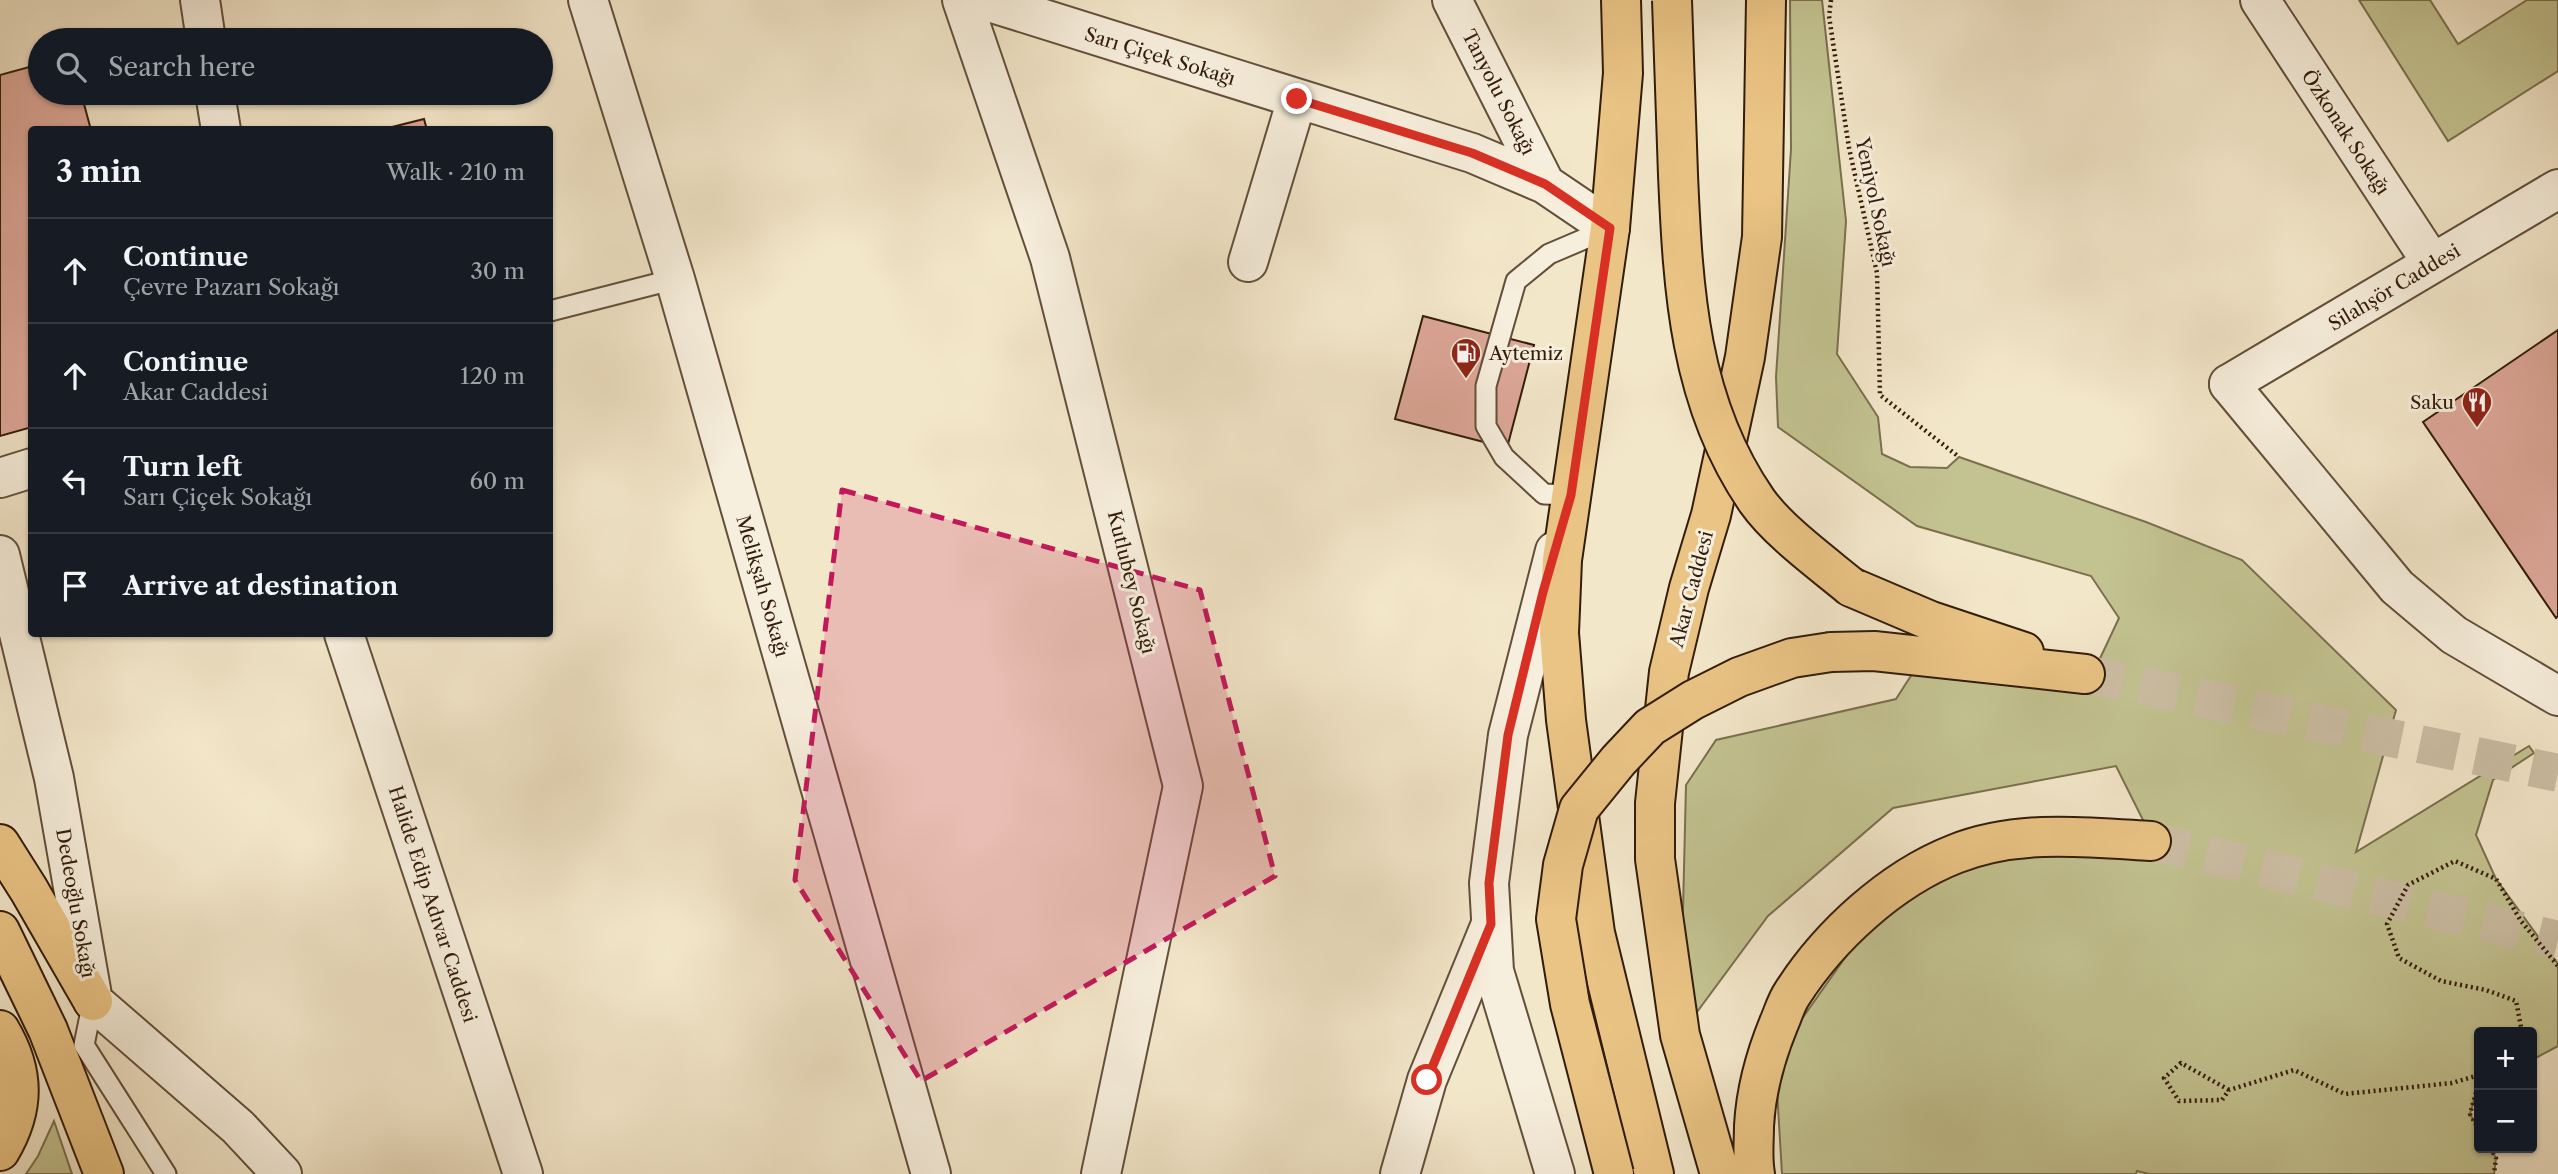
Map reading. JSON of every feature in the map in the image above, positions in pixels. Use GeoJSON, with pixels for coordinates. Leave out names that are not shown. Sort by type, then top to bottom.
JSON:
{"type":"FeatureCollection","features":[{"type":"Feature","properties":{"kind":"main road"},"geometry":{"type":"LineString","coordinates":[[1621,0],[1623,73],[1610,228],[1562,560],[1559,633],[1578,821],[1595,933],[1654,1174]]}},
{"type":"Feature","properties":{"kind":"main road"},"geometry":{"type":"LineString","coordinates":[[1614,1174],[1570,1004],[1556,919],[1563,865],[1580,809],[1618,761],[1650,727],[1693,700],[1739,677],[1791,658],[1831,652],[1874,651],[2085,674],[1931,621],[1851,587],[1801,547],[1758,503],[1725,447],[1705,396],[1691,338],[1681,248],[1672,0]]}},
{"type":"Feature","properties":{"kind":"main road","name":"Akar Caddesi"},"geometry":{"type":"LineString","coordinates":[[1720,1174],[1680,1035],[1655,859],[1655,803],[1670,672],[1689,587],[1710,515],[1745,357],[1762,237],[1764,11]]}},
{"type":"Feature","properties":{"kind":"main road"},"geometry":{"type":"LineString","coordinates":[[1755,1174],[1755,1101],[1766,1055],[1791,995],[1838,936],[1897,884],[1956,853],[2016,838],[2083,837],[2151,841]]}},
{"type":"Feature","properties":{"kind":"main road"},"geometry":{"type":"LineString","coordinates":[[0,845],[93,1000]]}},
{"type":"Feature","properties":{"kind":"main road"},"geometry":{"type":"LineString","coordinates":[[0,930],[48,1030],[104,1174]]}},
{"type":"Feature","properties":{"kind":"main road"},"geometry":{"type":"LineString","coordinates":[[0,1030],[11,1048],[20,1088],[16,1122],[0,1151]]}},
{"type":"Feature","properties":{"kind":"street"},"geometry":{"type":"LineString","coordinates":[[200,0],[204,28]]}},
{"type":"Feature","properties":{"kind":"street","name":"Melikşah Sokağı"},"geometry":{"type":"LineString","coordinates":[[589,0],[675,279],[931,1174]]}},
{"type":"Feature","properties":{"kind":"street","name":"Kutlubey Sokağı"},"geometry":{"type":"LineString","coordinates":[[962,0],[1050,258],[1183,786],[1101,1174]]}},
{"type":"Feature","properties":{"kind":"street","name":"Sarı Çiçek Sokağı"},"geometry":{"type":"LineString","coordinates":[[983,0],[1472,153],[1545,184],[1610,228]]}},
{"type":"Feature","properties":{"kind":"street","name":"Tanyolu Sokağı"},"geometry":{"type":"LineString","coordinates":[[1452,0],[1545,184]]}},
{"type":"Feature","properties":{"kind":"street","name":"Özkonak Sokağı"},"geometry":{"type":"LineString","coordinates":[[2260,0],[2432,263]]}},
{"type":"Feature","properties":{"kind":"street"},"geometry":{"type":"LineString","coordinates":[[1248,262],[1297,99]]}},
{"type":"Feature","properties":{"kind":"street"},"geometry":{"type":"LineString","coordinates":[[217,105],[220,126]]}},
{"type":"Feature","properties":{"kind":"street","name":"Silahşör Caddesi"},"geometry":{"type":"LineString","coordinates":[[2558,189],[2230,384],[2397,587],[2454,635],[2558,696]]}},
{"type":"Feature","properties":{"kind":"street"},"geometry":{"type":"LineString","coordinates":[[0,478],[28,469]]}},
{"type":"Feature","properties":{"kind":"street"},"geometry":{"type":"LineString","coordinates":[[1555,1174],[1494,971],[1489,883],[1508,735],[1543,592],[1571,495]]}},
{"type":"Feature","properties":{"kind":"street","name":"Dedeoğlu Sokağı"},"geometry":{"type":"LineString","coordinates":[[0,555],[54,778],[93,1000],[238,1127],[282,1174]]}},
{"type":"Feature","properties":{"kind":"street","name":"Halide Edip Adıvar Caddesi"},"geometry":{"type":"LineString","coordinates":[[345,637],[523,1174]]}},
{"type":"Feature","properties":{"kind":"street"},"geometry":{"type":"LineString","coordinates":[[1400,1174],[1427,1080],[1491,924]]}},
{"type":"Feature","properties":{"kind":"lane"},"geometry":{"type":"LineString","coordinates":[[1571,495],[1544,494],[1504,457],[1486,426],[1486,386],[1516,281],[1549,254],[1610,228]]}},
{"type":"Feature","properties":{"kind":"lane"},"geometry":{"type":"LineString","coordinates":[[553,311],[675,279]]}},
{"type":"Feature","properties":{"kind":"lane"},"geometry":{"type":"LineString","coordinates":[[93,1000],[84,1045],[166,1174]]}},
{"type":"Feature","properties":{"kind":"path","name":"Yeniyol Sokağı"},"geometry":{"type":"LineString","coordinates":[[1831,0],[1829,16],[1849,148],[1877,273],[1880,395],[1959,457]]}},
{"type":"Feature","properties":{"kind":"path"},"geometry":{"type":"LineString","coordinates":[[2521,1027],[2516,1001],[2486,990],[2441,982],[2399,958],[2387,924],[2408,885],[2455,861],[2497,879],[2521,921],[2558,966]]}},
{"type":"Feature","properties":{"kind":"path"},"geometry":{"type":"LineString","coordinates":[[2229,1090],[2181,1063],[2164,1078],[2179,1101],[2222,1100],[2229,1090],[2294,1069],[2345,1094],[2452,1083],[2474,1076]]}},
{"type":"Feature","properties":{"kind":"path"},"geometry":{"type":"LineString","coordinates":[[2474,1100],[2470,1114],[2474,1121]]}},
{"type":"Feature","properties":{"kind":"path"},"geometry":{"type":"LineString","coordinates":[[2493,1153],[2496,1158],[2494,1174]]}},
{"type":"Feature","properties":{"kind":"highlighted area"},"geometry":{"type":"Polygon","coordinates":[[[842,490],[1200,590],[1275,876],[921,1081],[795,880],[842,490]]]}},
{"type":"Feature","properties":{"kind":"green space"},"geometry":{"type":"Polygon","coordinates":[[[1790,0],[1822,0],[1846,221],[1837,354],[1878,417],[1882,454],[1910,467],[1947,468],[1959,457],[2146,522],[2242,560],[2396,710],[2356,852],[2529,746],[2534,753],[2493,780],[2476,835],[2496,879],[2558,964],[2558,1046],[2537,1057],[2537,1027],[2474,1027],[2474,1100],[2470,1114],[2474,1121],[2474,1153],[2493,1153],[2496,1158],[2494,1174],[2149,1174],[2137,1171],[2136,1174],[1782,1174],[1775,1057],[1897,884],[2146,826],[2116,766],[1893,808],[1768,916],[1680,1035],[1686,785],[1716,740],[1896,699],[1914,671],[2096,667],[2119,618],[2091,576],[1917,526],[1778,427],[1776,377],[1791,149],[1790,0]]]}},
{"type":"Feature","properties":{"kind":"green space"},"geometry":{"type":"Polygon","coordinates":[[[2359,0],[2430,0],[2458,44],[2527,0],[2558,0],[2558,71],[2448,141],[2359,0]]]}},
{"type":"Feature","properties":{"kind":"green space"},"geometry":{"type":"Polygon","coordinates":[[[54,1121],[72,1174],[26,1174],[38,1156],[54,1121]]]}},
{"type":"Feature","properties":{"kind":"building"},"geometry":{"type":"Polygon","coordinates":[[[28,67],[28,105],[84,105],[90,126],[28,126],[28,428],[0,436],[0,75],[28,67]]]}},
{"type":"Feature","properties":{"kind":"building"},"geometry":{"type":"Polygon","coordinates":[[[424,119],[426,126],[396,126],[424,119]]]}},
{"type":"Feature","properties":{"kind":"building"},"geometry":{"type":"Polygon","coordinates":[[[1423,316],[1534,345],[1507,448],[1395,419],[1423,316]]]}},
{"type":"Feature","properties":{"kind":"building"},"geometry":{"type":"Polygon","coordinates":[[[2558,330],[2558,616],[2556,618],[2423,422],[2558,330]]]}},
{"type":"Feature","properties":{"kind":"tunnel"},"geometry":{"type":"LineString","coordinates":[[2085,674],[2558,773]]}},
{"type":"Feature","properties":{"kind":"tunnel"},"geometry":{"type":"LineString","coordinates":[[2151,841],[2558,940]]}},
{"type":"Feature","properties":{"kind":"place","name":"Aytemiz"},"geometry":{"type":"Point","coordinates":[1466,380]}},
{"type":"Feature","properties":{"kind":"place","name":"Saku"},"geometry":{"type":"Point","coordinates":[2477,429]}},
{"type":"Feature","properties":{"kind":"route"},"geometry":{"type":"LineString","coordinates":[[1297,99],[1472,153],[1545,184],[1610,228],[1571,495],[1543,592],[1508,735],[1489,883],[1491,924],[1427,1080]]}}]}
